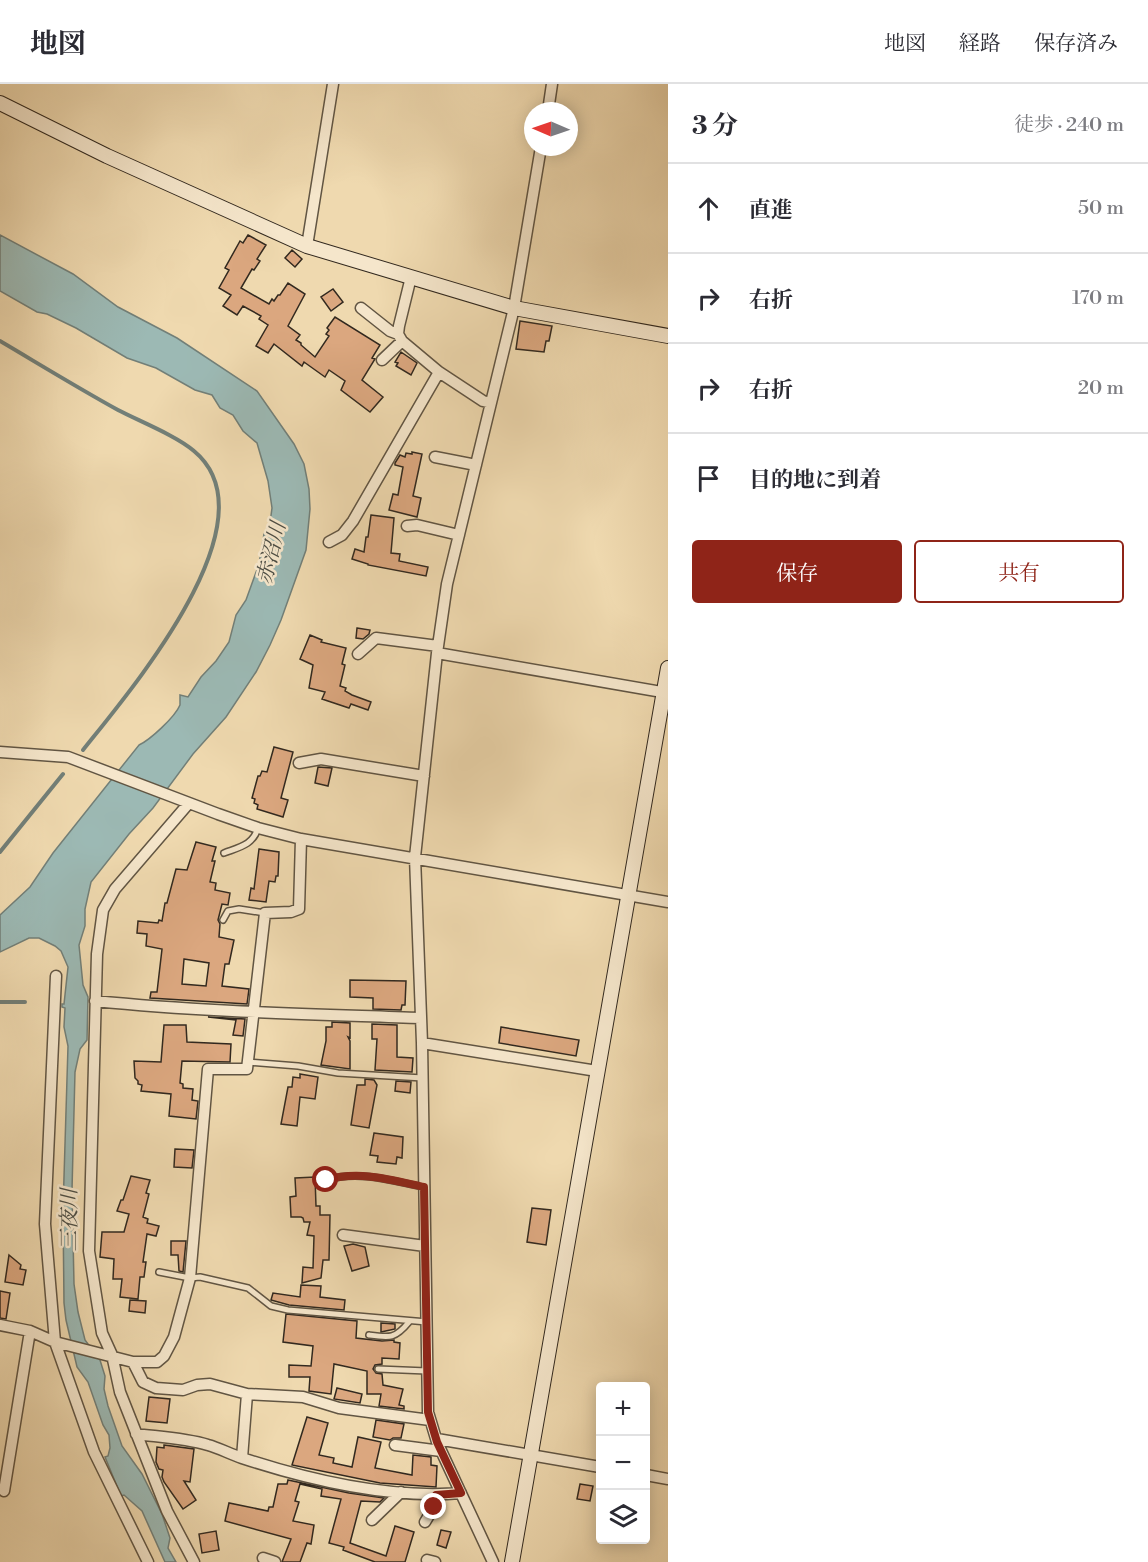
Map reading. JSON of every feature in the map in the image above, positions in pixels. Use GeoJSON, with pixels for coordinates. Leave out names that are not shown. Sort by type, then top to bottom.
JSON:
{"type":"FeatureCollection","features":[{"type":"Feature","properties":{"kind":"street"},"geometry":{"type":"LineString","coordinates":[[306,246],[333,84]]}},
{"type":"Feature","properties":{"kind":"street"},"geometry":{"type":"LineString","coordinates":[[549,102],[552,84]]}},
{"type":"Feature","properties":{"kind":"street"},"geometry":{"type":"LineString","coordinates":[[0,104],[129,166],[306,246],[514,308],[668,336]]}},
{"type":"Feature","properties":{"kind":"street"},"geometry":{"type":"LineString","coordinates":[[493,1562],[441,1451],[428,1412],[423,1078],[415,857],[447,584],[514,308],[540,156]]}},
{"type":"Feature","properties":{"kind":"street"},"geometry":{"type":"LineString","coordinates":[[382,360],[400,337],[411,277]]}},
{"type":"Feature","properties":{"kind":"street"},"geometry":{"type":"LineString","coordinates":[[361,308],[400,337],[439,372],[491,404]]}},
{"type":"Feature","properties":{"kind":"street"},"geometry":{"type":"LineString","coordinates":[[328,542],[342,535],[353,521],[439,372]]}},
{"type":"Feature","properties":{"kind":"street"},"geometry":{"type":"LineString","coordinates":[[435,457],[476,465]]}},
{"type":"Feature","properties":{"kind":"street"},"geometry":{"type":"LineString","coordinates":[[407,526],[417,525],[459,535]]}},
{"type":"Feature","properties":{"kind":"street"},"geometry":{"type":"LineString","coordinates":[[358,654],[376,638],[666,692]]}},
{"type":"Feature","properties":{"kind":"street"},"geometry":{"type":"LineString","coordinates":[[512,1562],[628,895],[666,692],[668,668]]}},
{"type":"Feature","properties":{"kind":"street"},"geometry":{"type":"LineString","coordinates":[[0,752],[68,757],[258,828],[301,839],[668,902]]}},
{"type":"Feature","properties":{"kind":"street"},"geometry":{"type":"LineString","coordinates":[[299,763],[321,759],[424,776]]}},
{"type":"Feature","properties":{"kind":"street"},"geometry":{"type":"LineString","coordinates":[[189,803],[115,889],[103,910],[96,954],[89,1251],[102,1333],[112,1355],[120,1392],[167,1511],[194,1562]]}},
{"type":"Feature","properties":{"kind":"street"},"geometry":{"type":"LineString","coordinates":[[0,1325],[30,1331],[55,1342],[133,1362],[157,1362],[164,1356],[174,1337],[190,1278],[208,1069],[247,1069],[265,913],[291,912],[299,909],[301,839]]}},
{"type":"Feature","properties":{"kind":"street"},"geometry":{"type":"LineString","coordinates":[[56,976],[45,1224],[55,1342],[94,1452],[148,1562]]}},
{"type":"Feature","properties":{"kind":"street"},"geometry":{"type":"LineString","coordinates":[[95,1001],[255,1012],[421,1018]]}},
{"type":"Feature","properties":{"kind":"street"},"geometry":{"type":"LineString","coordinates":[[422,1043],[597,1071]]}},
{"type":"Feature","properties":{"kind":"street"},"geometry":{"type":"LineString","coordinates":[[343,1235],[425,1246]]}},
{"type":"Feature","properties":{"kind":"street"},"geometry":{"type":"LineString","coordinates":[[4,1491],[30,1331]]}},
{"type":"Feature","properties":{"kind":"street"},"geometry":{"type":"LineString","coordinates":[[133,1362],[143,1382],[156,1388],[183,1390],[205,1383],[247,1394],[303,1397],[339,1408],[430,1420]]}},
{"type":"Feature","properties":{"kind":"street"},"geometry":{"type":"LineString","coordinates":[[242,1458],[247,1394]]}},
{"type":"Feature","properties":{"kind":"street"},"geometry":{"type":"LineString","coordinates":[[136,1434],[201,1443],[242,1458],[352,1486],[436,1495],[461,1493]]}},
{"type":"Feature","properties":{"kind":"street"},"geometry":{"type":"LineString","coordinates":[[437,1439],[596,1466]]}},
{"type":"Feature","properties":{"kind":"street"},"geometry":{"type":"LineString","coordinates":[[395,1445],[441,1451]]}},
{"type":"Feature","properties":{"kind":"street"},"geometry":{"type":"LineString","coordinates":[[650,1476],[668,1479]]}},
{"type":"Feature","properties":{"kind":"street"},"geometry":{"type":"LineString","coordinates":[[372,1520],[401,1492]]}},
{"type":"Feature","properties":{"kind":"street"},"geometry":{"type":"LineString","coordinates":[[425,1522],[434,1507],[436,1495]]}},
{"type":"Feature","properties":{"kind":"street"},"geometry":{"type":"LineString","coordinates":[[263,1558],[275,1562]]}},
{"type":"Feature","properties":{"kind":"lane"},"geometry":{"type":"LineString","coordinates":[[224,853],[255,838],[258,828]]}},
{"type":"Feature","properties":{"kind":"lane"},"geometry":{"type":"LineString","coordinates":[[223,920],[228,911],[239,909],[265,913]]}},
{"type":"Feature","properties":{"kind":"lane"},"geometry":{"type":"LineString","coordinates":[[248,1062],[298,1066],[338,1073],[423,1078]]}},
{"type":"Feature","properties":{"kind":"lane"},"geometry":{"type":"LineString","coordinates":[[326,1180],[337,1176],[360,1175],[424,1187]]}},
{"type":"Feature","properties":{"kind":"lane"},"geometry":{"type":"LineString","coordinates":[[159,1272],[190,1278],[200,1277],[248,1288],[271,1306],[288,1310],[427,1322]]}},
{"type":"Feature","properties":{"kind":"lane"},"geometry":{"type":"LineString","coordinates":[[369,1335],[390,1338],[409,1322]]}},
{"type":"Feature","properties":{"kind":"lane"},"geometry":{"type":"LineString","coordinates":[[378,1369],[427,1371]]}},
{"type":"Feature","properties":{"kind":"water"},"geometry":{"type":"Polygon","coordinates":[[[0,235],[73,274],[118,307],[177,338],[257,391],[294,444],[304,464],[309,489],[310,509],[306,550],[270,645],[256,672],[226,717],[193,754],[153,808],[91,882],[85,909],[85,926],[79,945],[83,985],[88,997],[87,1040],[80,1049],[75,1072],[72,1190],[74,1284],[78,1312],[85,1340],[100,1360],[105,1376],[104,1389],[108,1406],[122,1446],[142,1474],[162,1514],[170,1538],[168,1548],[176,1562],[165,1562],[142,1511],[124,1495],[121,1496],[105,1457],[108,1456],[110,1448],[109,1435],[103,1425],[88,1382],[77,1367],[66,1320],[63,1210],[68,1046],[64,1027],[65,1008],[62,1004],[64,1004],[68,967],[61,951],[39,938],[29,938],[0,952],[0,915],[30,887],[53,853],[139,745],[168,722],[180,705],[180,695],[188,697],[229,642],[236,615],[246,600],[259,564],[264,534],[270,523],[272,508],[268,481],[257,443],[243,431],[233,415],[220,408],[212,395],[195,390],[156,368],[127,358],[76,328],[47,314],[37,312],[0,291],[0,235]]]}},
{"type":"Feature","properties":{"kind":"building"},"geometry":{"type":"Polygon","coordinates":[[[248,235],[266,245],[257,259],[260,261],[254,270],[252,269],[241,288],[269,304],[272,299],[274,301],[280,295],[288,283],[305,294],[288,326],[300,335],[296,340],[315,357],[329,336],[326,334],[329,330],[327,328],[335,317],[380,345],[372,358],[375,359],[362,380],[383,397],[370,412],[341,390],[345,381],[329,370],[325,377],[304,362],[302,366],[274,344],[268,353],[256,346],[268,325],[259,319],[261,316],[243,306],[237,315],[223,306],[231,295],[219,288],[229,270],[225,268],[240,241],[243,243],[248,235]]]}},
{"type":"Feature","properties":{"kind":"building"},"geometry":{"type":"Polygon","coordinates":[[[292,250],[302,259],[295,267],[285,258],[292,250]]]}},
{"type":"Feature","properties":{"kind":"building"},"geometry":{"type":"Polygon","coordinates":[[[333,289],[343,302],[331,311],[321,297],[333,289]]]}},
{"type":"Feature","properties":{"kind":"building"},"geometry":{"type":"Polygon","coordinates":[[[520,321],[552,326],[544,352],[516,349],[520,321]]]}},
{"type":"Feature","properties":{"kind":"building"},"geometry":{"type":"Polygon","coordinates":[[[401,352],[417,363],[411,375],[396,366],[398,363],[395,362],[401,352]]]}},
{"type":"Feature","properties":{"kind":"building"},"geometry":{"type":"Polygon","coordinates":[[[412,452],[422,454],[413,496],[421,498],[417,517],[389,510],[393,494],[398,495],[403,467],[395,463],[400,455],[405,457],[406,453],[412,454],[412,452]]]}},
{"type":"Feature","properties":{"kind":"building"},"geometry":{"type":"Polygon","coordinates":[[[371,515],[394,518],[391,553],[400,554],[399,561],[428,567],[426,576],[368,565],[352,559],[355,549],[364,552],[371,515]]]}},
{"type":"Feature","properties":{"kind":"building"},"geometry":{"type":"Polygon","coordinates":[[[357,628],[370,630],[369,634],[363,639],[356,638],[357,628]]]}},
{"type":"Feature","properties":{"kind":"building"},"geometry":{"type":"Polygon","coordinates":[[[310,635],[322,640],[321,642],[346,648],[340,686],[346,688],[345,691],[352,695],[371,702],[368,710],[351,704],[349,708],[322,699],[325,692],[309,688],[313,665],[300,659],[310,635]]]}},
{"type":"Feature","properties":{"kind":"building"},"geometry":{"type":"Polygon","coordinates":[[[274,747],[293,752],[281,798],[288,800],[283,817],[257,809],[258,805],[252,798],[258,776],[262,771],[267,772],[274,747]]]}},
{"type":"Feature","properties":{"kind":"building"},"geometry":{"type":"Polygon","coordinates":[[[318,767],[332,768],[328,786],[315,783],[318,767]]]}},
{"type":"Feature","properties":{"kind":"building"},"geometry":{"type":"Polygon","coordinates":[[[196,842],[216,847],[210,882],[216,883],[215,890],[230,893],[228,905],[222,904],[218,920],[219,937],[234,940],[229,964],[225,964],[222,986],[249,989],[247,1004],[150,998],[151,992],[157,992],[162,949],[146,946],[147,934],[137,933],[138,921],[158,923],[159,920],[162,921],[176,869],[187,870],[196,842]],[[184,959],[182,984],[206,986],[209,963],[184,959]]]}},
{"type":"Feature","properties":{"kind":"building"},"geometry":{"type":"Polygon","coordinates":[[[259,849],[279,852],[278,876],[275,882],[269,881],[266,902],[249,900],[251,888],[254,889],[259,849]]]}},
{"type":"Feature","properties":{"kind":"building"},"geometry":{"type":"Polygon","coordinates":[[[350,980],[406,981],[405,1005],[402,1005],[401,1010],[373,1009],[373,998],[350,997],[350,980]]]}},
{"type":"Feature","properties":{"kind":"building"},"geometry":{"type":"Polygon","coordinates":[[[208,1017],[245,1019],[243,1036],[233,1035],[236,1020],[208,1017]]]}},
{"type":"Feature","properties":{"kind":"building"},"geometry":{"type":"Polygon","coordinates":[[[332,1022],[350,1023],[350,1038],[348,1037],[350,1069],[321,1065],[326,1041],[326,1027],[332,1027],[332,1022]]]}},
{"type":"Feature","properties":{"kind":"building"},"geometry":{"type":"Polygon","coordinates":[[[372,1024],[397,1025],[397,1057],[413,1058],[412,1072],[375,1070],[377,1039],[372,1039],[372,1024]]]}},
{"type":"Feature","properties":{"kind":"building"},"geometry":{"type":"Polygon","coordinates":[[[164,1025],[186,1025],[187,1042],[231,1044],[230,1062],[182,1061],[180,1083],[183,1084],[183,1088],[193,1089],[192,1100],[198,1101],[196,1119],[169,1116],[171,1094],[141,1091],[142,1085],[138,1084],[135,1078],[134,1061],[161,1062],[164,1025]]]}},
{"type":"Feature","properties":{"kind":"building"},"geometry":{"type":"Polygon","coordinates":[[[501,1027],[579,1040],[576,1056],[499,1043],[501,1027]]]}},
{"type":"Feature","properties":{"kind":"building"},"geometry":{"type":"Polygon","coordinates":[[[300,1074],[318,1077],[315,1099],[300,1097],[297,1126],[281,1124],[288,1087],[292,1087],[293,1077],[300,1078],[300,1074]]]}},
{"type":"Feature","properties":{"kind":"building"},"geometry":{"type":"Polygon","coordinates":[[[365,1079],[374,1080],[377,1085],[369,1128],[351,1125],[357,1085],[365,1085],[365,1079]]]}},
{"type":"Feature","properties":{"kind":"building"},"geometry":{"type":"Polygon","coordinates":[[[396,1081],[411,1082],[410,1093],[395,1091],[396,1081]]]}},
{"type":"Feature","properties":{"kind":"building"},"geometry":{"type":"Polygon","coordinates":[[[374,1133],[403,1137],[402,1158],[397,1157],[396,1164],[377,1162],[378,1156],[370,1155],[374,1133]]]}},
{"type":"Feature","properties":{"kind":"building"},"geometry":{"type":"Polygon","coordinates":[[[175,1149],[194,1150],[192,1168],[174,1167],[175,1149]]]}},
{"type":"Feature","properties":{"kind":"building"},"geometry":{"type":"Polygon","coordinates":[[[131,1176],[150,1180],[143,1217],[148,1219],[147,1223],[159,1226],[156,1236],[147,1234],[143,1262],[146,1262],[144,1277],[140,1277],[138,1299],[120,1297],[122,1279],[113,1279],[114,1259],[100,1257],[102,1232],[124,1232],[129,1214],[117,1211],[131,1176]]]}},
{"type":"Feature","properties":{"kind":"building"},"geometry":{"type":"Polygon","coordinates":[[[315,1177],[316,1206],[320,1206],[320,1215],[330,1215],[329,1260],[323,1260],[321,1278],[302,1283],[303,1267],[313,1268],[314,1236],[307,1235],[310,1222],[304,1222],[301,1217],[291,1217],[290,1197],[296,1196],[295,1178],[315,1177]]]}},
{"type":"Feature","properties":{"kind":"building"},"geometry":{"type":"Polygon","coordinates":[[[532,1208],[551,1210],[546,1245],[527,1242],[532,1208]]]}},
{"type":"Feature","properties":{"kind":"building"},"geometry":{"type":"Polygon","coordinates":[[[171,1241],[186,1241],[183,1272],[179,1271],[178,1255],[171,1255],[171,1241]]]}},
{"type":"Feature","properties":{"kind":"building"},"geometry":{"type":"Polygon","coordinates":[[[353,1244],[365,1247],[369,1266],[352,1271],[344,1246],[353,1244]]]}},
{"type":"Feature","properties":{"kind":"building"},"geometry":{"type":"Polygon","coordinates":[[[9,1255],[21,1265],[20,1269],[26,1270],[23,1285],[5,1282],[9,1255]]]}},
{"type":"Feature","properties":{"kind":"building"},"geometry":{"type":"Polygon","coordinates":[[[301,1285],[321,1286],[320,1297],[345,1300],[344,1310],[289,1305],[271,1300],[273,1293],[300,1297],[301,1285]]]}},
{"type":"Feature","properties":{"kind":"building"},"geometry":{"type":"Polygon","coordinates":[[[0,1291],[10,1293],[6,1319],[0,1318],[0,1291]]]}},
{"type":"Feature","properties":{"kind":"building"},"geometry":{"type":"Polygon","coordinates":[[[130,1300],[146,1301],[145,1313],[129,1311],[130,1300]]]}},
{"type":"Feature","properties":{"kind":"building"},"geometry":{"type":"Polygon","coordinates":[[[286,1314],[357,1321],[356,1338],[394,1340],[400,1343],[399,1359],[382,1358],[382,1364],[375,1365],[373,1369],[376,1373],[382,1374],[383,1385],[403,1389],[399,1405],[404,1406],[404,1409],[379,1406],[381,1394],[367,1394],[367,1371],[334,1364],[331,1394],[309,1391],[310,1377],[289,1377],[289,1365],[311,1366],[313,1346],[283,1342],[286,1314]]]}},
{"type":"Feature","properties":{"kind":"building"},"geometry":{"type":"Polygon","coordinates":[[[381,1323],[395,1324],[395,1329],[381,1332],[381,1323]]]}},
{"type":"Feature","properties":{"kind":"building"},"geometry":{"type":"Polygon","coordinates":[[[337,1388],[362,1394],[360,1403],[334,1399],[337,1388]]]}},
{"type":"Feature","properties":{"kind":"building"},"geometry":{"type":"Polygon","coordinates":[[[149,1397],[170,1399],[167,1423],[146,1421],[149,1397]]]}},
{"type":"Feature","properties":{"kind":"building"},"geometry":{"type":"Polygon","coordinates":[[[307,1417],[328,1423],[319,1455],[334,1458],[333,1463],[352,1467],[358,1437],[381,1442],[375,1468],[412,1475],[413,1455],[431,1457],[431,1465],[437,1466],[436,1487],[380,1483],[292,1465],[307,1417]]]}},
{"type":"Feature","properties":{"kind":"building"},"geometry":{"type":"Polygon","coordinates":[[[376,1420],[404,1424],[401,1438],[390,1440],[373,1437],[376,1420]]]}},
{"type":"Feature","properties":{"kind":"building"},"geometry":{"type":"Polygon","coordinates":[[[164,1445],[194,1449],[190,1482],[184,1481],[196,1500],[183,1509],[164,1482],[163,1470],[159,1469],[156,1462],[157,1447],[164,1448],[164,1445]]]}},
{"type":"Feature","properties":{"kind":"building"},"geometry":{"type":"Polygon","coordinates":[[[288,1480],[384,1498],[380,1502],[361,1501],[350,1543],[386,1556],[395,1526],[414,1532],[405,1562],[375,1562],[343,1550],[344,1547],[329,1543],[341,1499],[321,1496],[322,1489],[300,1484],[295,1501],[299,1502],[293,1521],[314,1525],[311,1544],[307,1543],[300,1562],[282,1562],[291,1539],[225,1521],[229,1503],[268,1511],[269,1507],[273,1507],[278,1484],[287,1484],[288,1480]]]}},
{"type":"Feature","properties":{"kind":"building"},"geometry":{"type":"Polygon","coordinates":[[[580,1484],[593,1486],[590,1501],[577,1499],[580,1484]]]}},
{"type":"Feature","properties":{"kind":"building"},"geometry":{"type":"Polygon","coordinates":[[[441,1530],[451,1532],[446,1548],[437,1545],[441,1530]]]}},
{"type":"Feature","properties":{"kind":"building"},"geometry":{"type":"Polygon","coordinates":[[[216,1531],[219,1550],[202,1553],[199,1534],[216,1531]]]}},
{"type":"Feature","properties":{"kind":"waterway"},"geometry":{"type":"LineString","coordinates":[[0,341],[103,402],[187,445],[194,451],[215,481],[218,519],[207,561],[187,605],[131,689],[83,750]]}},
{"type":"Feature","properties":{"kind":"waterway"},"geometry":{"type":"LineString","coordinates":[[0,852],[63,774]]}},
{"type":"Feature","properties":{"kind":"waterway"},"geometry":{"type":"LineString","coordinates":[[0,1002],[25,1002]]}},
{"type":"Feature","properties":{"kind":"route"},"geometry":{"type":"LineString","coordinates":[[326,1180],[337,1176],[360,1175],[424,1187],[428,1412],[437,1442],[461,1493],[436,1495],[434,1507]]}},
{"type":"Feature","properties":{"kind":"water label","name":"赤沼川"},"geometry":{"type":"Point","coordinates":[271,553]}},
{"type":"Feature","properties":{"kind":"water label","name":"三夜川"},"geometry":{"type":"Point","coordinates":[69,1220]}}]}
